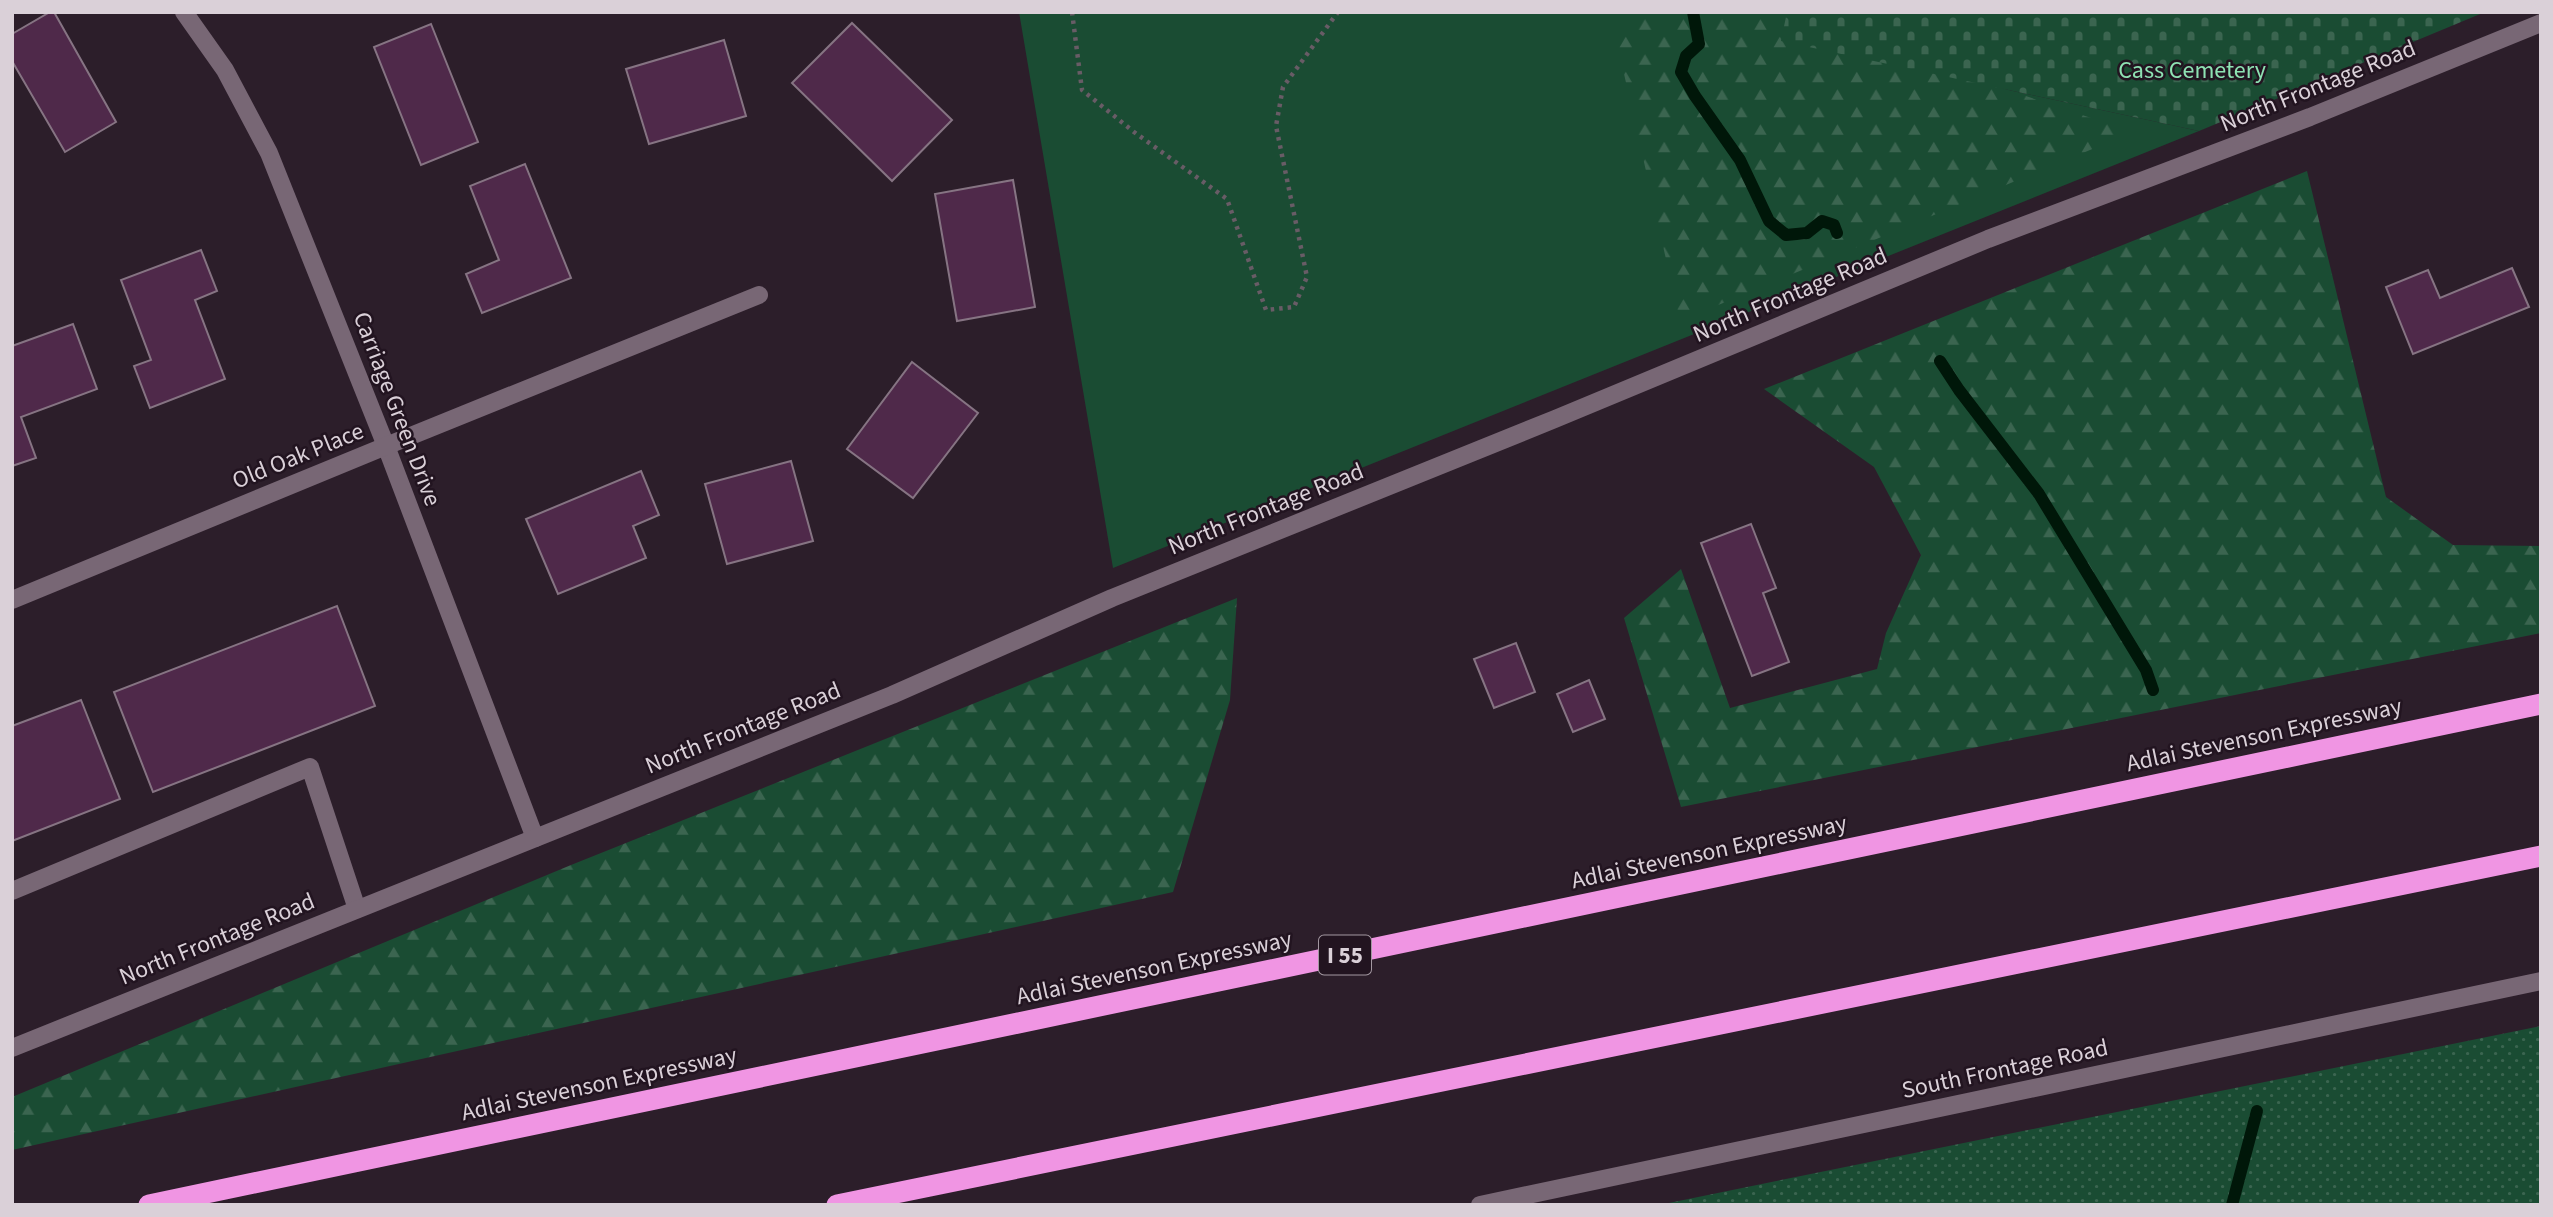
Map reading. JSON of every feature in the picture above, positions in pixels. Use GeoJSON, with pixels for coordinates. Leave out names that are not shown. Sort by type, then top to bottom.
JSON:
{"type":"FeatureCollection","features":[{"type":"Feature","properties":{"kind":"highway","name":"Adlai Stevenson Expressway"},"geometry":{"type":"LineString","coordinates":[[149,1205],[2541,704]]}},
{"type":"Feature","properties":{"kind":"highway"},"geometry":{"type":"LineString","coordinates":[[836,1205],[2541,856]]}},
{"type":"Feature","properties":{"kind":"street","name":"Carriage Green Drive"},"geometry":{"type":"LineString","coordinates":[[184,12],[225,69],[269,153],[386,446],[536,838]]}},
{"type":"Feature","properties":{"kind":"street","name":"North Frontage Road"},"geometry":{"type":"LineString","coordinates":[[12,1048],[892,695],[1112,598],[1555,419],[1988,239],[2309,117],[2541,23]]}},
{"type":"Feature","properties":{"kind":"street","name":"Old Oak Place"},"geometry":{"type":"LineString","coordinates":[[12,600],[759,295]]}},
{"type":"Feature","properties":{"kind":"street"},"geometry":{"type":"LineString","coordinates":[[12,891],[310,767],[357,909]]}},
{"type":"Feature","properties":{"kind":"street","name":"South Frontage Road"},"geometry":{"type":"LineString","coordinates":[[1480,1205],[2541,981]]}},
{"type":"Feature","properties":{"kind":"path"},"geometry":{"type":"LineString","coordinates":[[1072,12],[1082,90],[1134,132],[1227,199],[1266,310],[1294,307],[1307,277],[1276,126],[1283,87],[1338,12]]}},
{"type":"Feature","properties":{"kind":"green space"},"geometry":{"type":"Polygon","coordinates":[[[1019,12],[1787,12],[1781,41],[2199,131],[1113,568],[1019,12]]]}},
{"type":"Feature","properties":{"kind":"green space"},"geometry":{"type":"Polygon","coordinates":[[[1610,12],[1809,12],[1808,23],[2133,132],[1680,321],[1610,12]]]}},
{"type":"Feature","properties":{"kind":"green space","name":"Cass Cemetery"},"geometry":{"type":"Polygon","coordinates":[[[1787,12],[2485,12],[2199,131],[1781,41],[1787,12]]]}},
{"type":"Feature","properties":{"kind":"green space"},"geometry":{"type":"Polygon","coordinates":[[[2307,171],[2386,497],[2453,545],[2541,546],[2541,633],[1681,807],[1624,618],[1681,569],[1730,708],[1877,669],[1886,633],[1921,555],[1874,467],[1764,389],[2307,171]]]}},
{"type":"Feature","properties":{"kind":"green space"},"geometry":{"type":"Polygon","coordinates":[[[1237,598],[1230,700],[1173,892],[12,1150],[12,1097],[571,865],[1237,598]]]}},
{"type":"Feature","properties":{"kind":"green space"},"geometry":{"type":"Polygon","coordinates":[[[2541,1026],[2541,1205],[1659,1205],[1781,1180],[2541,1026]]]}},
{"type":"Feature","properties":{"kind":"building"},"geometry":{"type":"Polygon","coordinates":[[[54,12],[116,122],[65,152],[12,61],[12,34],[54,12]]]}},
{"type":"Feature","properties":{"kind":"building"},"geometry":{"type":"Polygon","coordinates":[[[852,23],[952,120],[892,181],[792,83],[852,23]]]}},
{"type":"Feature","properties":{"kind":"building"},"geometry":{"type":"Polygon","coordinates":[[[431,24],[478,142],[421,165],[374,47],[431,24]]]}},
{"type":"Feature","properties":{"kind":"building"},"geometry":{"type":"Polygon","coordinates":[[[724,40],[746,116],[649,144],[626,69],[724,40]]]}},
{"type":"Feature","properties":{"kind":"building"},"geometry":{"type":"Polygon","coordinates":[[[525,164],[571,278],[482,313],[466,274],[499,260],[470,186],[525,164]]]}},
{"type":"Feature","properties":{"kind":"building"},"geometry":{"type":"Polygon","coordinates":[[[1013,180],[1035,307],[957,321],[935,194],[1013,180]]]}},
{"type":"Feature","properties":{"kind":"building"},"geometry":{"type":"Polygon","coordinates":[[[201,250],[217,291],[195,300],[225,379],[150,408],[134,366],[151,360],[121,280],[201,250]]]}},
{"type":"Feature","properties":{"kind":"building"},"geometry":{"type":"Polygon","coordinates":[[[2512,268],[2529,307],[2413,354],[2386,287],[2428,270],[2440,298],[2512,268]]]}},
{"type":"Feature","properties":{"kind":"building"},"geometry":{"type":"Polygon","coordinates":[[[73,324],[97,389],[21,417],[36,458],[12,466],[12,346],[73,324]]]}},
{"type":"Feature","properties":{"kind":"building"},"geometry":{"type":"Polygon","coordinates":[[[912,362],[978,413],[913,498],[847,449],[912,362]]]}},
{"type":"Feature","properties":{"kind":"building"},"geometry":{"type":"Polygon","coordinates":[[[791,461],[813,541],[727,564],[705,484],[791,461]]]}},
{"type":"Feature","properties":{"kind":"building"},"geometry":{"type":"Polygon","coordinates":[[[641,471],[659,515],[633,526],[646,558],[558,594],[526,519],[641,471]]]}},
{"type":"Feature","properties":{"kind":"building"},"geometry":{"type":"Polygon","coordinates":[[[1751,524],[1776,588],[1763,593],[1789,662],[1752,676],[1701,543],[1751,524]]]}},
{"type":"Feature","properties":{"kind":"building"},"geometry":{"type":"Polygon","coordinates":[[[337,606],[375,706],[153,792],[114,692],[337,606]]]}},
{"type":"Feature","properties":{"kind":"building"},"geometry":{"type":"Polygon","coordinates":[[[1516,643],[1535,692],[1494,708],[1474,659],[1516,643]]]}},
{"type":"Feature","properties":{"kind":"building"},"geometry":{"type":"Polygon","coordinates":[[[1589,680],[1605,719],[1573,732],[1557,694],[1589,680]]]}},
{"type":"Feature","properties":{"kind":"building"},"geometry":{"type":"Polygon","coordinates":[[[81,700],[120,799],[12,841],[12,726],[81,700]]]}},
{"type":"Feature","properties":{"kind":"waterway"},"geometry":{"type":"LineString","coordinates":[[1693,12],[1699,44],[1686,56],[1681,72],[1740,160],[1769,221],[1786,235],[1807,233],[1822,221],[1834,225],[1837,233]]}},
{"type":"Feature","properties":{"kind":"waterway"},"geometry":{"type":"LineString","coordinates":[[1940,361],[2039,494],[2146,670],[2153,690]]}},
{"type":"Feature","properties":{"kind":"waterway"},"geometry":{"type":"LineString","coordinates":[[2232,1205],[2257,1111]]}}]}
